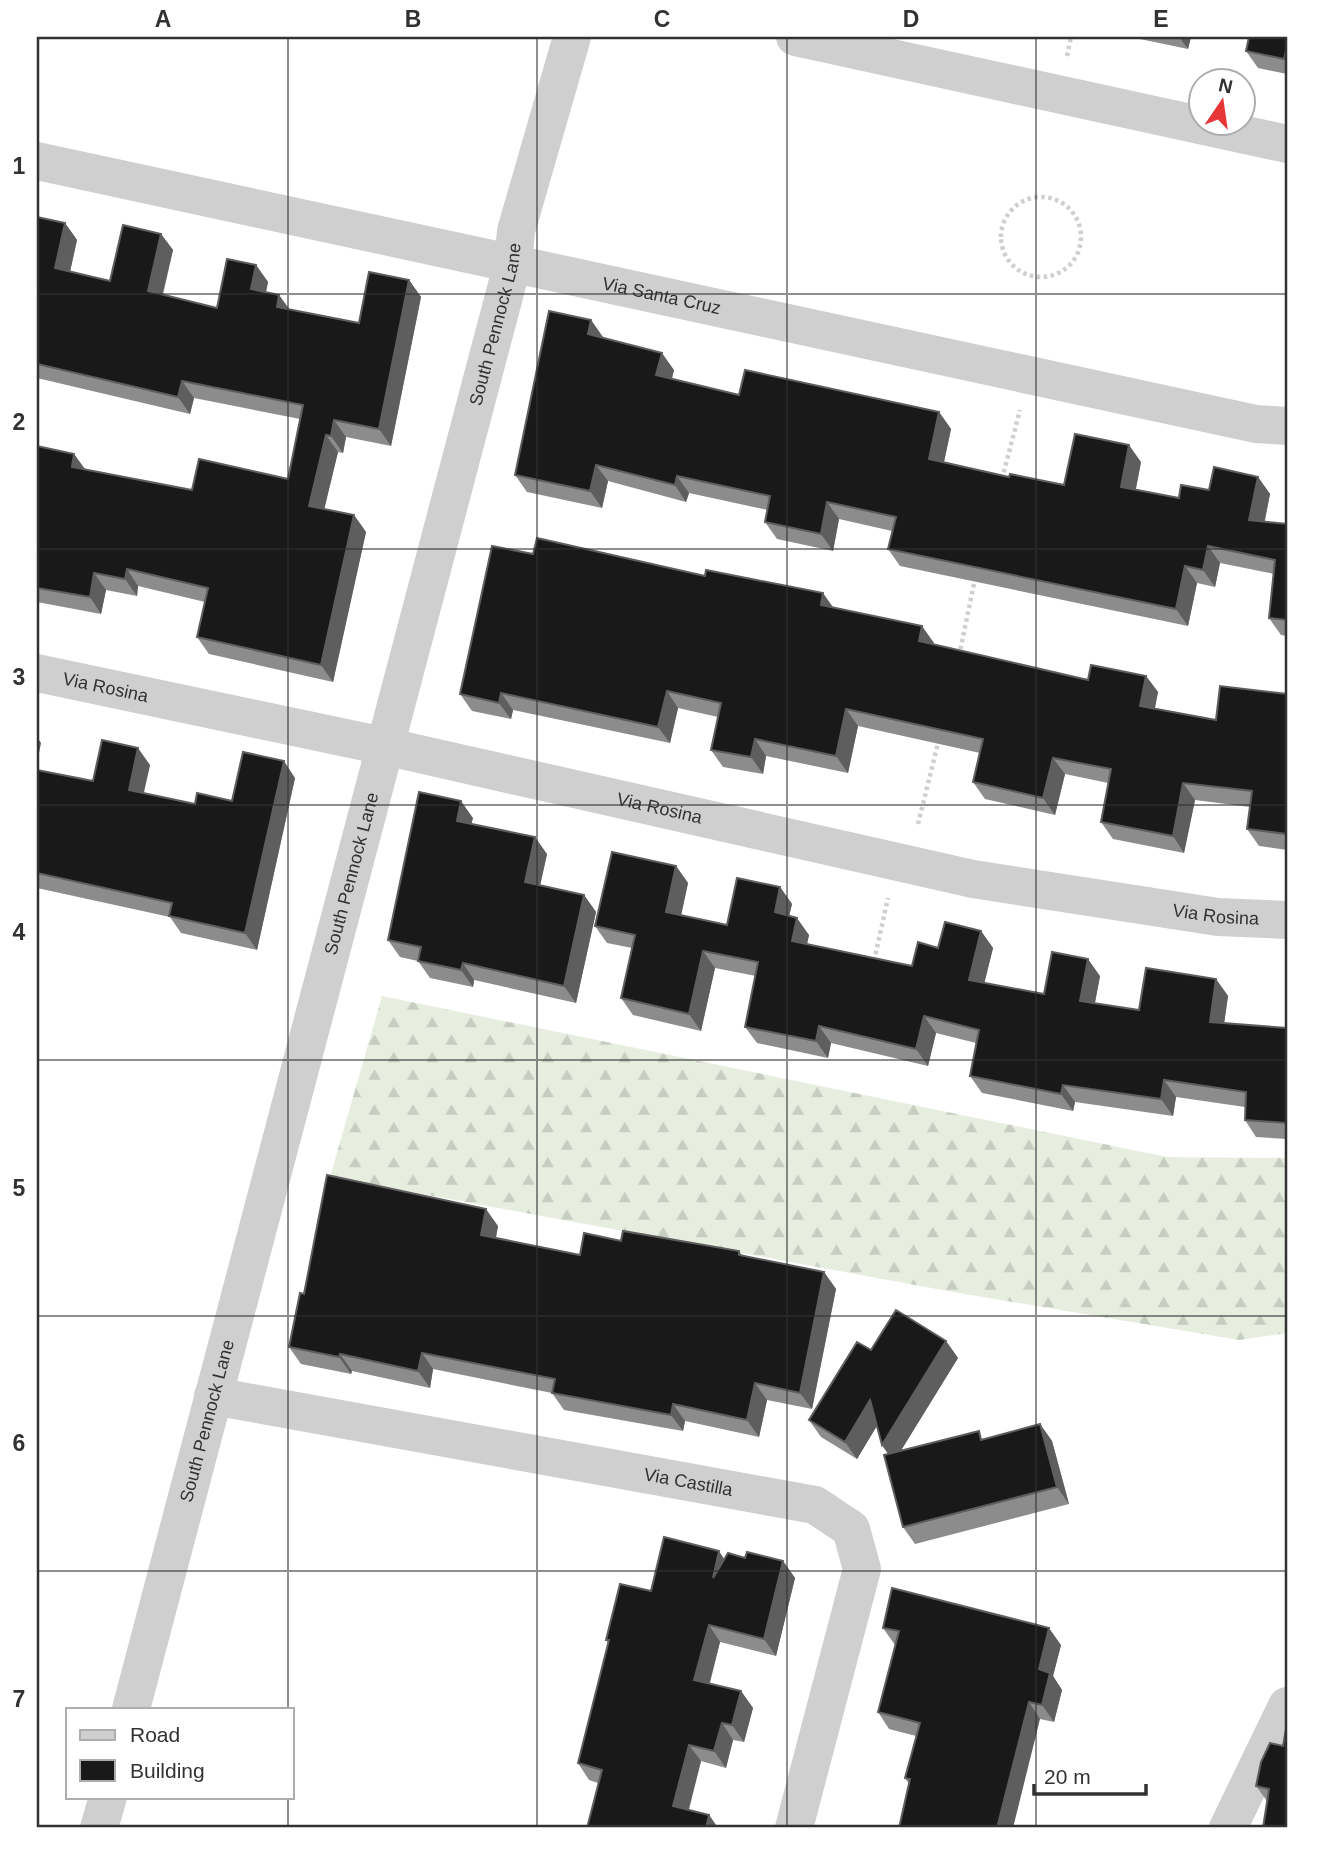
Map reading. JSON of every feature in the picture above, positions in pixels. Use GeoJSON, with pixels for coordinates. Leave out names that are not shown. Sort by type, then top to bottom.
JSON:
{"type":"FeatureCollection","features":[{"type":"Feature","properties":{"kind":"street","name":"South Pennock Lane"},"geometry":{"type":"LineString","coordinates":[[131,1708],[513,262],[516,231],[572,37]]}},
{"type":"Feature","properties":{"kind":"street"},"geometry":{"type":"LineString","coordinates":[[795,37],[1287,144]]}},
{"type":"Feature","properties":{"kind":"street","name":"Via Santa Cruz"},"geometry":{"type":"LineString","coordinates":[[37,161],[1255,424],[1287,425]]}},
{"type":"Feature","properties":{"kind":"street","name":"Via Rosina"},"geometry":{"type":"LineString","coordinates":[[37,673],[384,746],[973,879],[1218,917],[1287,920]]}},
{"type":"Feature","properties":{"kind":"street","name":"Via Castilla"},"geometry":{"type":"LineString","coordinates":[[213,1396],[815,1505],[851,1529],[862,1569],[794,1828]]}},
{"type":"Feature","properties":{"kind":"street"},"geometry":{"type":"LineString","coordinates":[[1228,1828],[1287,1706]]}},
{"type":"Feature","properties":{"kind":"street"},"geometry":{"type":"LineString","coordinates":[[99,1828],[108,1798]]}},
{"type":"Feature","properties":{"kind":"path"},"geometry":{"type":"LineString","coordinates":[[1066,59],[1071,37]]}},
{"type":"Feature","properties":{"kind":"path"},"geometry":{"type":"LineString","coordinates":[[1035,197],[1061,202],[1072,211],[1082,234],[1080,248],[1074,260],[1053,275],[1040,277],[1015,268],[1002,246],[1001,233],[1004,220],[1012,209],[1022,201],[1035,197]]}},
{"type":"Feature","properties":{"kind":"path"},"geometry":{"type":"LineString","coordinates":[[1000,486],[1021,405]]}},
{"type":"Feature","properties":{"kind":"path"},"geometry":{"type":"LineString","coordinates":[[957,663],[978,566]]}},
{"type":"Feature","properties":{"kind":"path"},"geometry":{"type":"LineString","coordinates":[[918,824],[941,730]]}},
{"type":"Feature","properties":{"kind":"path"},"geometry":{"type":"LineString","coordinates":[[871,973],[889,894]]}},
{"type":"Feature","properties":{"kind":"green space"},"geometry":{"type":"Polygon","coordinates":[[[382,996],[1167,1157],[1287,1158],[1287,1333],[1239,1340],[953,1292],[330,1177],[382,996]]]}},
{"type":"Feature","properties":{"kind":"building"},"geometry":{"type":"Polygon","coordinates":[[[1249,37],[1287,37],[1284,59],[1246,51],[1249,37]]]}},
{"type":"Feature","properties":{"kind":"building"},"geometry":{"type":"Polygon","coordinates":[[[37,217],[65,223],[55,268],[110,281],[123,225],[161,234],[148,291],[217,308],[227,259],[256,265],[251,289],[279,295],[277,307],[359,323],[369,272],[409,280],[379,429],[334,420],[331,436],[326,435],[309,506],[354,515],[321,665],[197,637],[208,588],[127,569],[125,579],[94,573],[90,597],[37,588],[37,446],[74,454],[72,467],[192,490],[199,459],[288,479],[303,405],[182,381],[178,397],[37,364],[37,217]]]}},
{"type":"Feature","properties":{"kind":"building"},"geometry":{"type":"Polygon","coordinates":[[[549,311],[591,320],[588,334],[662,353],[656,375],[739,395],[745,370],[939,412],[929,459],[1009,477],[1010,474],[1064,485],[1075,434],[1129,445],[1121,487],[1179,498],[1181,485],[1209,490],[1214,467],[1258,477],[1249,520],[1287,524],[1287,620],[1269,618],[1275,560],[1208,546],[1203,570],[1185,566],[1176,609],[888,549],[896,517],[827,502],[821,534],[765,522],[770,496],[677,476],[675,485],[596,465],[590,491],[515,475],[549,311]]]}},
{"type":"Feature","properties":{"kind":"building"},"geometry":{"type":"Polygon","coordinates":[[[537,538],[705,576],[706,570],[823,593],[821,605],[922,626],[919,641],[1088,680],[1091,665],[1146,676],[1140,706],[1216,720],[1220,686],[1287,694],[1287,834],[1247,829],[1252,791],[1183,783],[1173,836],[1101,822],[1111,769],[1053,758],[1043,798],[973,782],[983,739],[846,709],[836,756],[755,739],[751,757],[711,750],[721,703],[667,691],[658,727],[501,693],[499,703],[460,694],[492,546],[533,554],[537,538]]]}},
{"type":"Feature","properties":{"kind":"building"},"geometry":{"type":"Polygon","coordinates":[[[102,740],[138,748],[129,790],[195,804],[197,793],[232,801],[243,752],[284,761],[245,933],[169,916],[172,903],[37,873],[37,770],[93,781],[102,740]]]}},
{"type":"Feature","properties":{"kind":"building"},"geometry":{"type":"Polygon","coordinates":[[[419,792],[461,801],[457,821],[535,837],[525,882],[584,895],[564,986],[463,963],[461,970],[418,961],[421,947],[388,940],[419,792]]]}},
{"type":"Feature","properties":{"kind":"building"},"geometry":{"type":"Polygon","coordinates":[[[612,852],[676,866],[666,912],[727,925],[737,878],[780,887],[775,912],[797,918],[792,941],[912,966],[918,942],[938,948],[945,922],[981,931],[969,980],[1044,994],[1052,952],[1088,959],[1080,1001],[1139,1010],[1146,968],[1216,979],[1210,1022],[1287,1028],[1287,1123],[1245,1120],[1246,1092],[1164,1080],[1161,1099],[1063,1085],[1061,1094],[970,1076],[979,1030],[924,1016],[916,1049],[819,1026],[816,1041],[745,1027],[758,962],[703,951],[689,1014],[621,998],[635,935],[595,926],[612,852]]]}},
{"type":"Feature","properties":{"kind":"building"},"geometry":{"type":"Polygon","coordinates":[[[327,1175],[486,1209],[481,1235],[580,1255],[584,1233],[621,1241],[623,1231],[739,1251],[739,1255],[824,1272],[800,1393],[755,1383],[747,1420],[673,1404],[671,1415],[552,1393],[555,1379],[422,1353],[418,1371],[340,1354],[339,1357],[289,1347],[300,1293],[304,1294],[327,1175]]]}},
{"type":"Feature","properties":{"kind":"building"},"geometry":{"type":"Polygon","coordinates":[[[896,1310],[946,1341],[882,1445],[870,1400],[845,1442],[809,1420],[857,1342],[871,1350],[896,1310]]]}},
{"type":"Feature","properties":{"kind":"building"},"geometry":{"type":"Polygon","coordinates":[[[1040,1424],[1057,1487],[903,1527],[884,1455],[979,1431],[981,1440],[1040,1424]]]}},
{"type":"Feature","properties":{"kind":"building"},"geometry":{"type":"Polygon","coordinates":[[[664,1537],[719,1551],[713,1578],[728,1553],[745,1558],[747,1552],[783,1561],[764,1639],[709,1625],[694,1680],[741,1691],[732,1725],[722,1723],[714,1751],[689,1745],[673,1806],[709,1815],[706,1828],[587,1828],[602,1770],[578,1763],[620,1584],[651,1591],[664,1537]]]}},
{"type":"Feature","properties":{"kind":"building"},"geometry":{"type":"Polygon","coordinates":[[[892,1588],[1049,1628],[1039,1669],[1050,1673],[1042,1705],[1029,1702],[997,1828],[899,1828],[910,1779],[905,1778],[920,1723],[878,1712],[899,1631],[883,1628],[892,1588]]]}},
{"type":"Feature","properties":{"kind":"building"},"geometry":{"type":"Polygon","coordinates":[[[1287,1723],[1287,1828],[1263,1828],[1269,1789],[1256,1786],[1261,1762],[1270,1743],[1283,1746],[1287,1723]]]}}]}
